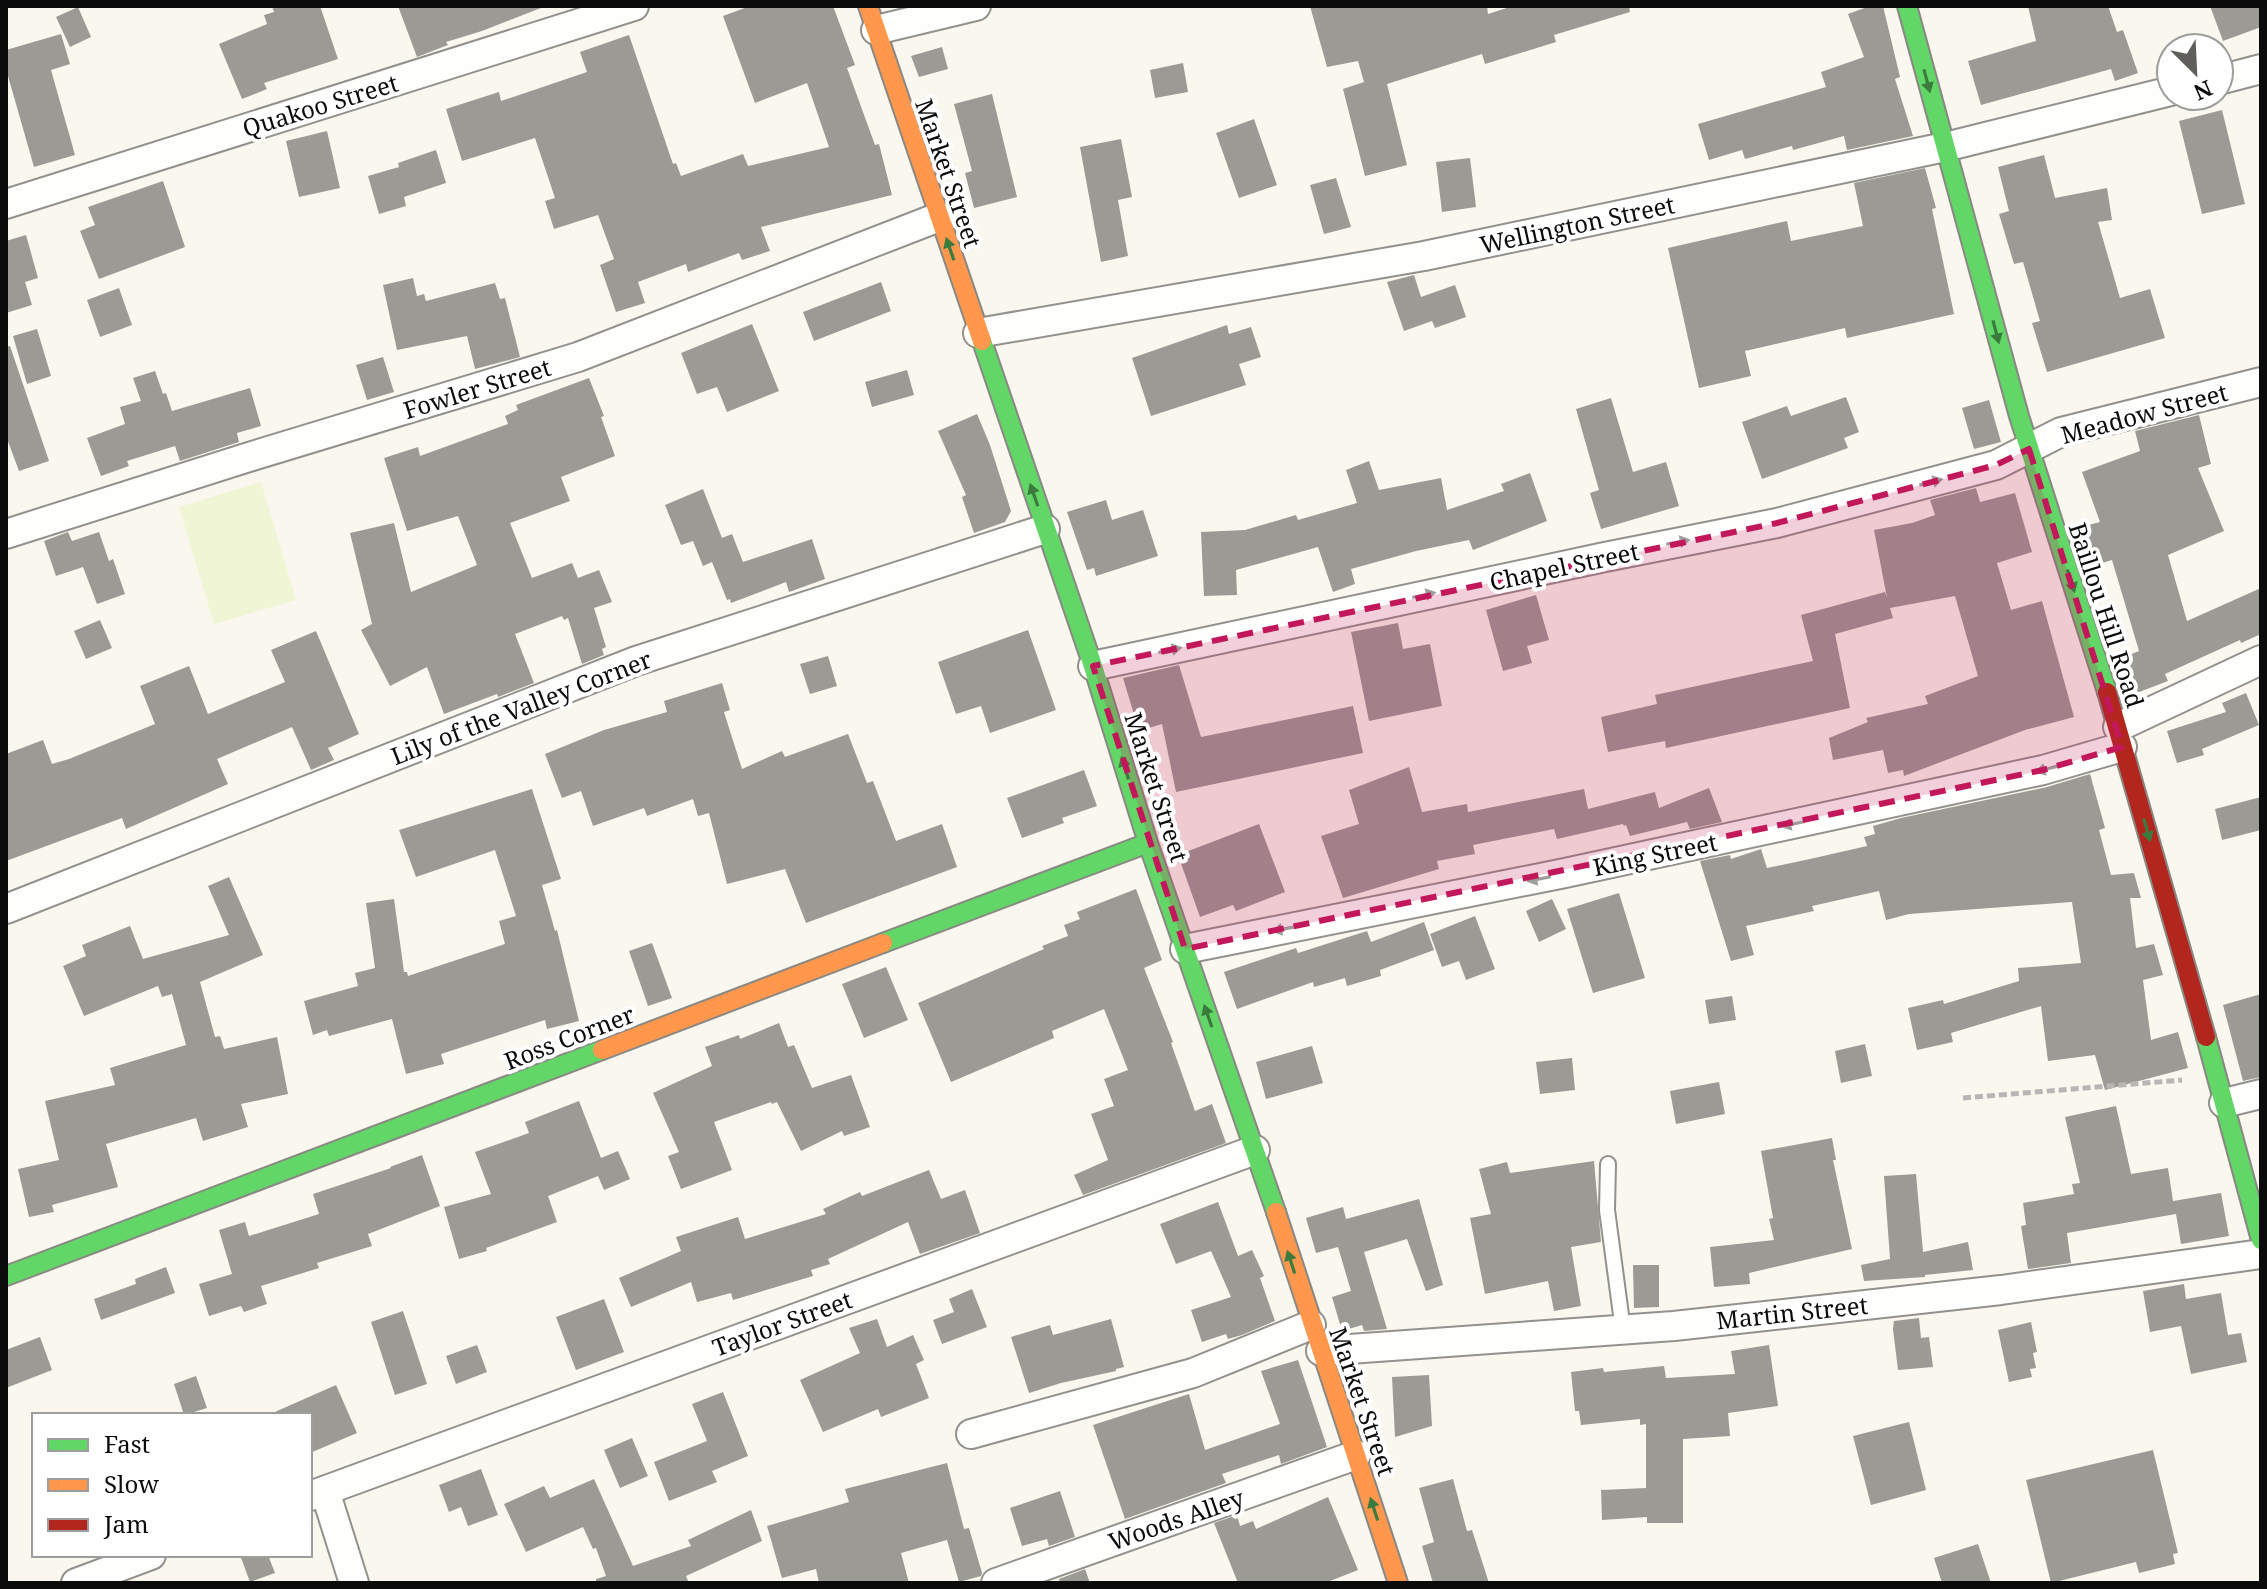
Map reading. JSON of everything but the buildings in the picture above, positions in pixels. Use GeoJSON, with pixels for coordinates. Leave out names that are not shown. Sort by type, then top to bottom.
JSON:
{"type":"FeatureCollection","features":[{"type":"Feature","properties":{"kind":"main road","name":"Baillou Hill Road"},"geometry":{"type":"LineString","coordinates":[[1907,6],[2029,449],[2120,737],[2261,1240]]}},
{"type":"Feature","properties":{"kind":"main road","name":"Market Street"},"geometry":{"type":"LineString","coordinates":[[872,18],[1093,666],[1148,843],[1255,1150],[1395,1582]]}},
{"type":"Feature","properties":{"kind":"main road","name":"Ross Corner"},"geometry":{"type":"LineString","coordinates":[[6,1276],[1148,843]]}},
{"type":"Feature","properties":{"kind":"street","name":"Quakoo Street"},"geometry":{"type":"LineString","coordinates":[[6,204],[634,6]]}},
{"type":"Feature","properties":{"kind":"street"},"geometry":{"type":"LineString","coordinates":[[872,18],[976,6]]}},
{"type":"Feature","properties":{"kind":"street"},"geometry":{"type":"LineString","coordinates":[[2235,76],[2261,69]]}},
{"type":"Feature","properties":{"kind":"street","name":"Wellington Street"},"geometry":{"type":"LineString","coordinates":[[978,333],[1424,256],[1945,147],[2155,95]]}},
{"type":"Feature","properties":{"kind":"street","name":"Fowler Street"},"geometry":{"type":"LineString","coordinates":[[6,534],[578,357],[939,217]]}},
{"type":"Feature","properties":{"kind":"street","name":"Meadow Street"},"geometry":{"type":"LineString","coordinates":[[2029,449],[2061,432],[2261,382]]}},
{"type":"Feature","properties":{"kind":"street","name":"Chapel Street"},"geometry":{"type":"LineString","coordinates":[[1093,666],[1777,523],[1996,465],[2029,449]]}},
{"type":"Feature","properties":{"kind":"street","name":"Lily of the Valley Corner"},"geometry":{"type":"LineString","coordinates":[[6,909],[636,661],[1045,529]]}},
{"type":"Feature","properties":{"kind":"street","name":"King Street"},"geometry":{"type":"LineString","coordinates":[[1185,949],[1580,870],[2043,770],[2120,737],[2261,660]]}},
{"type":"Feature","properties":{"kind":"street"},"geometry":{"type":"LineString","coordinates":[[2220,1090],[2261,1094]]}},
{"type":"Feature","properties":{"kind":"street","name":"Taylor Street"},"geometry":{"type":"LineString","coordinates":[[317,1493],[1255,1150]]}},
{"type":"Feature","properties":{"kind":"street","name":"Martin Street"},"geometry":{"type":"LineString","coordinates":[[971,1434],[1316,1338],[1623,1330],[2001,1290],[2261,1254]]}},
{"type":"Feature","properties":{"kind":"street","name":"Woods Alley"},"geometry":{"type":"LineString","coordinates":[[996,1583],[1356,1455]]}},
{"type":"Feature","properties":{"kind":"street"},"geometry":{"type":"LineString","coordinates":[[317,1493],[354,1583]]}},
{"type":"Feature","properties":{"kind":"street"},"geometry":{"type":"LineString","coordinates":[[76,1583],[146,1557]]}},
{"type":"Feature","properties":{"kind":"lane"},"geometry":{"type":"LineString","coordinates":[[1608,1164],[1607,1210],[1623,1330]]}},
{"type":"Feature","properties":{"kind":"path"},"geometry":{"type":"LineString","coordinates":[[1963,1098],[2220,1090]]}},
{"type":"Feature","properties":{"kind":"highlighted area"},"geometry":{"type":"Polygon","coordinates":[[[2029,449],[2122,747],[2043,770],[1185,949],[1093,666],[1777,523],[1996,465],[2029,449]]]}},
{"type":"Feature","properties":{"kind":"green space"},"geometry":{"type":"Polygon","coordinates":[[[261,482],[296,600],[214,624],[179,507],[261,482]]]}},
{"type":"Feature","properties":{"kind":"traffic: fast"},"geometry":{"type":"LineString","coordinates":[[1907,6],[2019,416],[2107,692]]}},
{"type":"Feature","properties":{"kind":"traffic: fast"},"geometry":{"type":"LineString","coordinates":[[982,341],[1093,666],[1148,843],[1276,1212]]}},
{"type":"Feature","properties":{"kind":"traffic: fast"},"geometry":{"type":"LineString","coordinates":[[883,943],[1148,843]]}},
{"type":"Feature","properties":{"kind":"traffic: fast"},"geometry":{"type":"LineString","coordinates":[[2206,1037],[2261,1240]]}},
{"type":"Feature","properties":{"kind":"traffic: fast"},"geometry":{"type":"LineString","coordinates":[[6,1276],[602,1050]]}},
{"type":"Feature","properties":{"kind":"traffic: slow"},"geometry":{"type":"LineString","coordinates":[[868,6],[982,341]]}},
{"type":"Feature","properties":{"kind":"traffic: slow"},"geometry":{"type":"LineString","coordinates":[[602,1050],[883,943]]}},
{"type":"Feature","properties":{"kind":"traffic: slow"},"geometry":{"type":"LineString","coordinates":[[1276,1212],[1398,1583]]}},
{"type":"Feature","properties":{"kind":"traffic: jam"},"geometry":{"type":"LineString","coordinates":[[2107,692],[2206,1037]]}}]}
